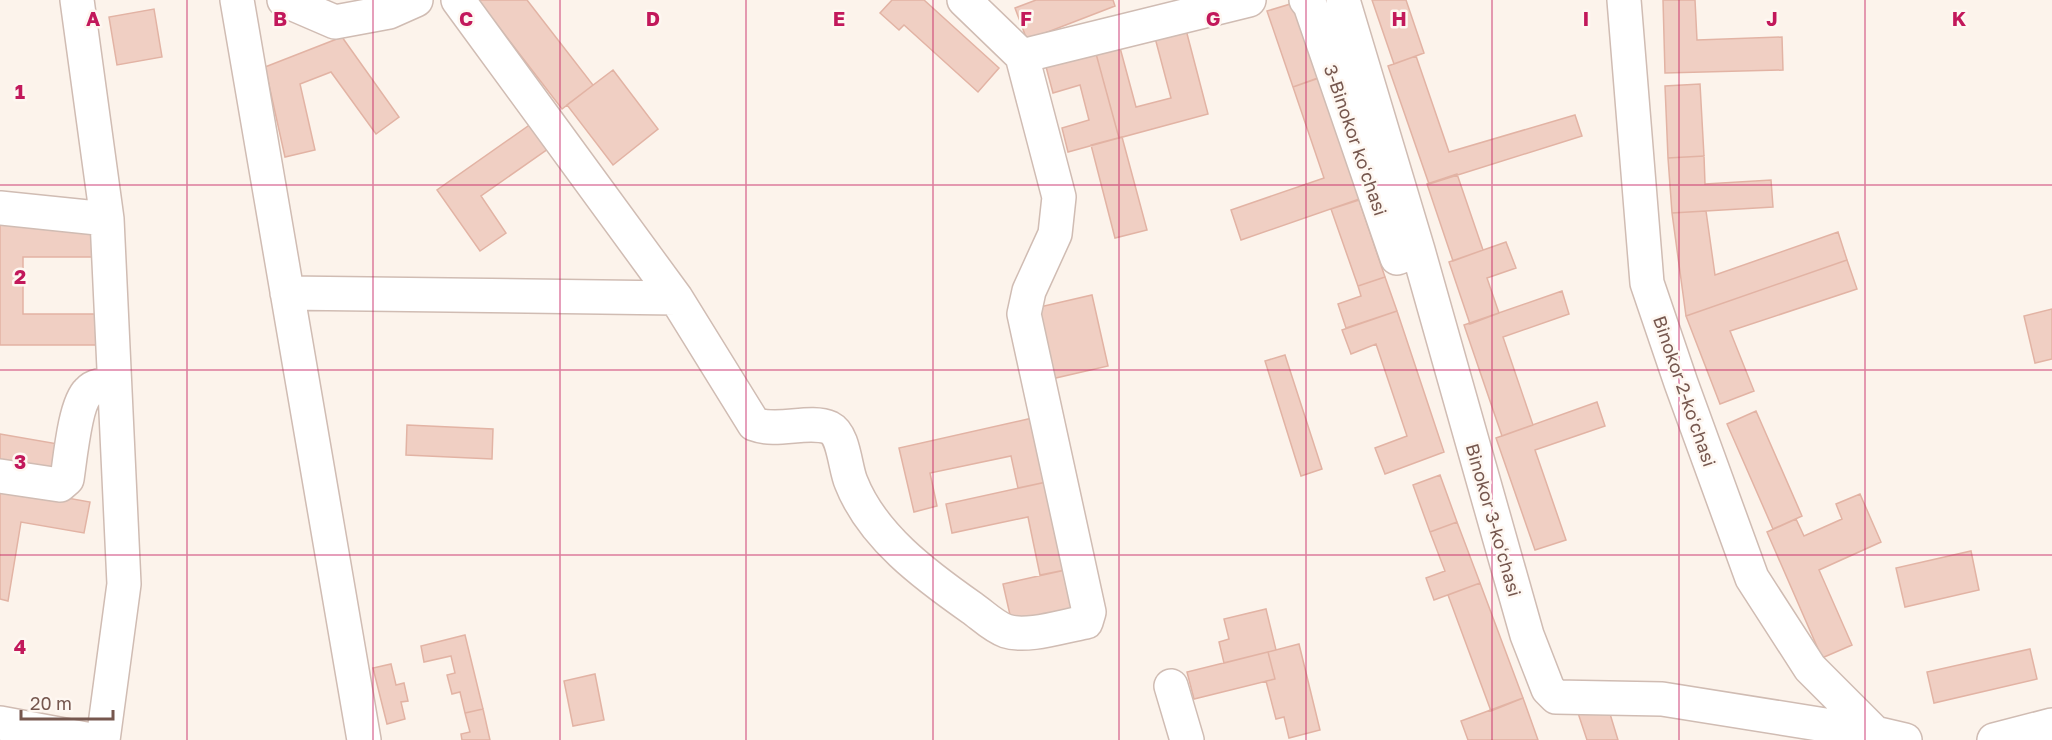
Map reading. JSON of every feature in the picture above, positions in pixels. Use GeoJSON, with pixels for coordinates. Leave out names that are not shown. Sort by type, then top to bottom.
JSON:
{"type":"FeatureCollection","features":[{"type":"Feature","properties":{"kind":"street"},"geometry":{"type":"LineString","coordinates":[[77,0],[107,219],[124,584],[102,740]]}},
{"type":"Feature","properties":{"kind":"street"},"geometry":{"type":"LineString","coordinates":[[237,0],[364,740]]}},
{"type":"Feature","properties":{"kind":"street"},"geometry":{"type":"LineString","coordinates":[[284,0],[335,22],[389,12],[416,0]]}},
{"type":"Feature","properties":{"kind":"street"},"geometry":{"type":"LineString","coordinates":[[458,0],[676,298],[754,424],[764,428],[818,426],[831,428],[838,435],[850,481],[867,516],[926,576],[1004,630],[1022,634],[1086,622],[1089,612],[1024,314],[1029,291],[1055,234],[1059,197],[1022,56],[964,0]]}},
{"type":"Feature","properties":{"kind":"street"},"geometry":{"type":"LineString","coordinates":[[1022,56],[1249,0]]}},
{"type":"Feature","properties":{"kind":"street","name":"3-Binokor koʻchasi"},"geometry":{"type":"LineString","coordinates":[[1306,0],[1397,258],[1418,250]]}},
{"type":"Feature","properties":{"kind":"street","name":"Binokor 3-koʻchasi"},"geometry":{"type":"LineString","coordinates":[[1343,0],[1418,250],[1527,635],[1548,689],[1556,697],[1662,699],[1890,736]]}},
{"type":"Feature","properties":{"kind":"street","name":"Binokor 2-koʻchasi"},"geometry":{"type":"LineString","coordinates":[[1624,0],[1647,283],[1681,383],[1752,578],[1810,668],[1890,736]]}},
{"type":"Feature","properties":{"kind":"street"},"geometry":{"type":"LineString","coordinates":[[0,208],[107,219]]}},
{"type":"Feature","properties":{"kind":"street"},"geometry":{"type":"LineString","coordinates":[[287,293],[676,298]]}},
{"type":"Feature","properties":{"kind":"street"},"geometry":{"type":"LineString","coordinates":[[0,476],[60,485],[67,479],[79,409],[86,393],[97,385],[114,385]]}},
{"type":"Feature","properties":{"kind":"street"},"geometry":{"type":"LineString","coordinates":[[1171,686],[1186,740]]}},
{"type":"Feature","properties":{"kind":"street"},"geometry":{"type":"LineString","coordinates":[[0,723],[91,740]]}},
{"type":"Feature","properties":{"kind":"street"},"geometry":{"type":"LineString","coordinates":[[1994,740],[2052,725]]}},
{"type":"Feature","properties":{"kind":"building"},"geometry":{"type":"Polygon","coordinates":[[[478,0],[527,0],[593,85],[562,109],[478,0]]]}},
{"type":"Feature","properties":{"kind":"building"},"geometry":{"type":"Polygon","coordinates":[[[892,0],[924,0],[999,68],[978,92],[904,25],[899,30],[880,13],[892,0]]]}},
{"type":"Feature","properties":{"kind":"building"},"geometry":{"type":"Polygon","coordinates":[[[1036,0],[1113,0],[1115,6],[1027,40],[1015,8],[1036,0]]]}},
{"type":"Feature","properties":{"kind":"building"},"geometry":{"type":"Polygon","coordinates":[[[1372,0],[1406,0],[1424,53],[1394,64],[1372,0]]]}},
{"type":"Feature","properties":{"kind":"building"},"geometry":{"type":"Polygon","coordinates":[[[1663,0],[1695,0],[1697,40],[1782,37],[1783,70],[1665,73],[1663,0]]]}},
{"type":"Feature","properties":{"kind":"building"},"geometry":{"type":"Polygon","coordinates":[[[1297,2],[1322,77],[1293,87],[1267,11],[1297,2]]]}},
{"type":"Feature","properties":{"kind":"building"},"geometry":{"type":"Polygon","coordinates":[[[154,9],[162,57],[117,65],[109,17],[154,9]]]}},
{"type":"Feature","properties":{"kind":"building"},"geometry":{"type":"Polygon","coordinates":[[[1185,26],[1208,114],[1119,138],[1095,50],[1119,44],[1136,107],[1171,98],[1154,34],[1185,26]]]}},
{"type":"Feature","properties":{"kind":"building"},"geometry":{"type":"Polygon","coordinates":[[[342,37],[399,117],[376,134],[331,72],[300,84],[315,150],[285,157],[265,67],[342,37]]]}},
{"type":"Feature","properties":{"kind":"building"},"geometry":{"type":"Polygon","coordinates":[[[1095,50],[1119,138],[1068,152],[1062,128],[1089,120],[1080,85],[1053,93],[1045,63],[1095,50]]]}},
{"type":"Feature","properties":{"kind":"building"},"geometry":{"type":"Polygon","coordinates":[[[1416,56],[1449,152],[1575,115],[1582,136],[1429,184],[1388,66],[1416,56]]]}},
{"type":"Feature","properties":{"kind":"building"},"geometry":{"type":"Polygon","coordinates":[[[613,70],[658,129],[613,165],[567,105],[613,70]]]}},
{"type":"Feature","properties":{"kind":"building"},"geometry":{"type":"Polygon","coordinates":[[[1326,75],[1368,196],[1241,240],[1231,210],[1324,178],[1293,87],[1326,75]]]}},
{"type":"Feature","properties":{"kind":"building"},"geometry":{"type":"Polygon","coordinates":[[[1700,84],[1704,156],[1668,158],[1665,86],[1700,84]]]}},
{"type":"Feature","properties":{"kind":"building"},"geometry":{"type":"Polygon","coordinates":[[[538,119],[555,144],[481,196],[506,233],[480,251],[437,190],[538,119]]]}},
{"type":"Feature","properties":{"kind":"building"},"geometry":{"type":"Polygon","coordinates":[[[1122,137],[1147,230],[1115,238],[1091,145],[1122,137]]]}},
{"type":"Feature","properties":{"kind":"building"},"geometry":{"type":"Polygon","coordinates":[[[1704,156],[1705,184],[1771,180],[1773,207],[1672,213],[1668,158],[1704,156]]]}},
{"type":"Feature","properties":{"kind":"building"},"geometry":{"type":"Polygon","coordinates":[[[1457,174],[1483,250],[1453,261],[1427,184],[1457,174]]]}},
{"type":"Feature","properties":{"kind":"building"},"geometry":{"type":"Polygon","coordinates":[[[1359,200],[1385,277],[1358,286],[1331,209],[1359,200]]]}},
{"type":"Feature","properties":{"kind":"building"},"geometry":{"type":"Polygon","coordinates":[[[1706,211],[1715,275],[1838,232],[1847,260],[1686,316],[1672,213],[1706,211]]]}},
{"type":"Feature","properties":{"kind":"building"},"geometry":{"type":"Polygon","coordinates":[[[0,225],[101,225],[101,257],[23,257],[23,314],[101,314],[100,345],[0,345],[0,225]]]}},
{"type":"Feature","properties":{"kind":"building"},"geometry":{"type":"Polygon","coordinates":[[[1506,242],[1516,268],[1487,278],[1499,313],[1470,324],[1449,262],[1506,242]]]}},
{"type":"Feature","properties":{"kind":"building"},"geometry":{"type":"Polygon","coordinates":[[[1847,260],[1857,289],[1730,331],[1754,391],[1720,404],[1686,316],[1847,260]]]}},
{"type":"Feature","properties":{"kind":"building"},"geometry":{"type":"Polygon","coordinates":[[[1385,277],[1397,311],[1346,328],[1338,304],[1361,296],[1358,286],[1385,277]]]}},
{"type":"Feature","properties":{"kind":"building"},"geometry":{"type":"Polygon","coordinates":[[[1562,291],[1569,314],[1503,337],[1533,425],[1502,436],[1464,325],[1562,291]]]}},
{"type":"Feature","properties":{"kind":"building"},"geometry":{"type":"Polygon","coordinates":[[[1092,295],[1108,366],[1047,380],[1031,309],[1092,295]]]}},
{"type":"Feature","properties":{"kind":"building"},"geometry":{"type":"Polygon","coordinates":[[[2052,309],[2052,359],[2035,363],[2024,316],[2052,309]]]}},
{"type":"Feature","properties":{"kind":"building"},"geometry":{"type":"Polygon","coordinates":[[[1397,311],[1444,452],[1385,474],[1375,448],[1407,436],[1376,344],[1351,354],[1342,330],[1397,311]]]}},
{"type":"Feature","properties":{"kind":"building"},"geometry":{"type":"Polygon","coordinates":[[[1285,355],[1322,469],[1301,476],[1265,361],[1285,355]]]}},
{"type":"Feature","properties":{"kind":"building"},"geometry":{"type":"Polygon","coordinates":[[[1597,402],[1605,426],[1535,450],[1566,540],[1535,550],[1496,438],[1597,402]]]}},
{"type":"Feature","properties":{"kind":"building"},"geometry":{"type":"Polygon","coordinates":[[[1756,411],[1802,516],[1773,529],[1727,424],[1756,411]]]}},
{"type":"Feature","properties":{"kind":"building"},"geometry":{"type":"Polygon","coordinates":[[[1037,417],[1051,481],[1018,488],[1011,456],[930,473],[937,506],[914,512],[899,448],[1037,417]]]}},
{"type":"Feature","properties":{"kind":"building"},"geometry":{"type":"Polygon","coordinates":[[[407,425],[493,429],[492,459],[406,455],[407,425]]]}},
{"type":"Feature","properties":{"kind":"building"},"geometry":{"type":"Polygon","coordinates":[[[0,434],[64,445],[59,473],[0,463],[0,434]]]}},
{"type":"Feature","properties":{"kind":"building"},"geometry":{"type":"Polygon","coordinates":[[[1440,475],[1457,522],[1430,532],[1413,485],[1440,475]]]}},
{"type":"Feature","properties":{"kind":"building"},"geometry":{"type":"Polygon","coordinates":[[[1051,481],[1070,569],[1040,575],[1028,517],[952,533],[946,504],[1051,481]]]}},
{"type":"Feature","properties":{"kind":"building"},"geometry":{"type":"Polygon","coordinates":[[[0,486],[90,502],[84,533],[21,522],[8,601],[0,599],[0,486]]]}},
{"type":"Feature","properties":{"kind":"building"},"geometry":{"type":"Polygon","coordinates":[[[1860,494],[1881,542],[1819,570],[1852,645],[1822,658],[1767,532],[1796,519],[1804,536],[1842,519],[1836,504],[1860,494]]]}},
{"type":"Feature","properties":{"kind":"building"},"geometry":{"type":"Polygon","coordinates":[[[1457,522],[1480,583],[1434,600],[1426,578],[1445,571],[1430,532],[1457,522]]]}},
{"type":"Feature","properties":{"kind":"building"},"geometry":{"type":"Polygon","coordinates":[[[1971,551],[1979,590],[1905,607],[1896,568],[1971,551]]]}},
{"type":"Feature","properties":{"kind":"building"},"geometry":{"type":"Polygon","coordinates":[[[1070,569],[1080,613],[1013,628],[1003,584],[1070,569]]]}},
{"type":"Feature","properties":{"kind":"building"},"geometry":{"type":"Polygon","coordinates":[[[1480,583],[1523,698],[1491,711],[1448,595],[1480,583]]]}},
{"type":"Feature","properties":{"kind":"building"},"geometry":{"type":"Polygon","coordinates":[[[1266,609],[1276,650],[1224,663],[1219,642],[1229,639],[1224,619],[1266,609]]]}},
{"type":"Feature","properties":{"kind":"building"},"geometry":{"type":"Polygon","coordinates":[[[465,635],[483,709],[465,713],[460,692],[452,694],[447,675],[455,673],[451,656],[424,662],[421,646],[465,635]]]}},
{"type":"Feature","properties":{"kind":"building"},"geometry":{"type":"Polygon","coordinates":[[[1299,644],[1320,730],[1289,738],[1284,717],[1276,719],[1266,681],[1275,679],[1268,652],[1299,644]]]}},
{"type":"Feature","properties":{"kind":"building"},"geometry":{"type":"Polygon","coordinates":[[[2030,649],[2037,679],[1934,703],[1927,672],[2030,649]]]}},
{"type":"Feature","properties":{"kind":"building"},"geometry":{"type":"Polygon","coordinates":[[[1268,652],[1275,679],[1194,699],[1187,672],[1268,652]]]}},
{"type":"Feature","properties":{"kind":"building"},"geometry":{"type":"Polygon","coordinates":[[[391,664],[396,685],[404,683],[408,701],[401,702],[405,719],[387,724],[373,668],[391,664]]]}},
{"type":"Feature","properties":{"kind":"building"},"geometry":{"type":"Polygon","coordinates":[[[595,674],[604,720],[573,726],[564,681],[595,674]]]}},
{"type":"Feature","properties":{"kind":"building"},"geometry":{"type":"Polygon","coordinates":[[[1523,698],[1538,740],[1468,740],[1461,721],[1523,698]]]}},
{"type":"Feature","properties":{"kind":"building"},"geometry":{"type":"Polygon","coordinates":[[[1607,704],[1618,740],[1587,740],[1578,713],[1607,704]]]}},
{"type":"Feature","properties":{"kind":"building"},"geometry":{"type":"Polygon","coordinates":[[[483,709],[490,740],[462,740],[461,734],[470,732],[465,713],[483,709]]]}}]}
